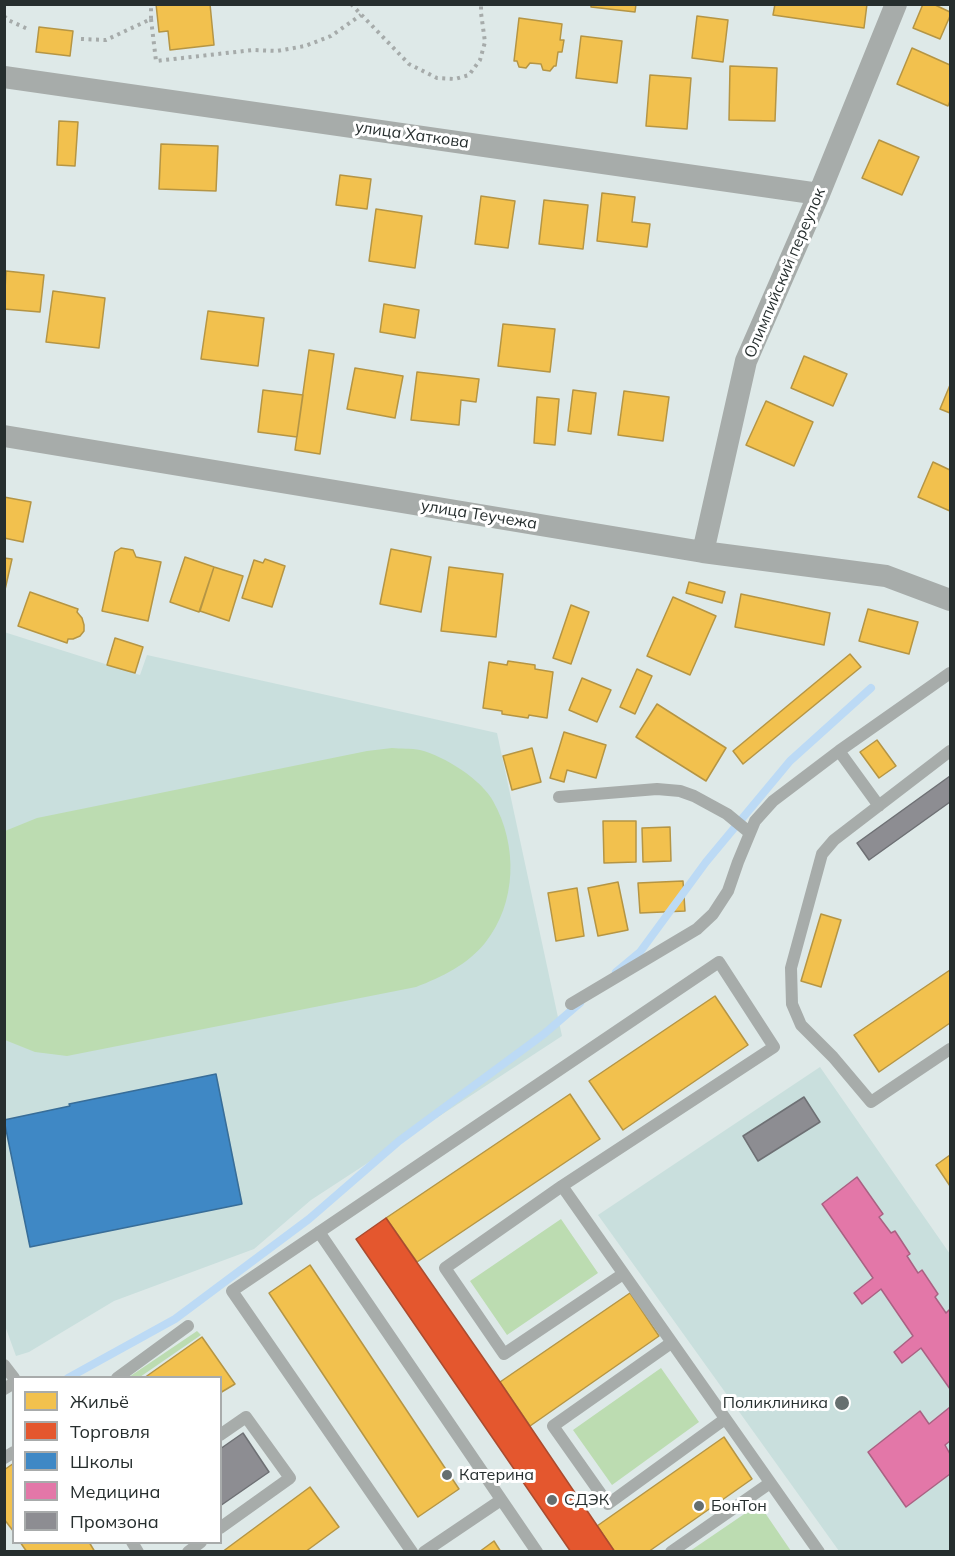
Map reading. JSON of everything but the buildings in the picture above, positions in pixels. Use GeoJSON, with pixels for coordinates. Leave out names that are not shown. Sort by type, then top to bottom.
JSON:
{"type":"FeatureCollection","features":[{"type":"Feature","properties":{"kind":"street","name":"Олимпийский переулок"},"geometry":{"type":"LineString","coordinates":[[703,552],[746,361],[819,194],[896,4]]}},
{"type":"Feature","properties":{"kind":"street","name":"улица Хаткова"},"geometry":{"type":"LineString","coordinates":[[4,77],[819,194]]}},
{"type":"Feature","properties":{"kind":"street","name":"улица Теучежа"},"geometry":{"type":"LineString","coordinates":[[4,436],[703,552],[886,576],[951,600]]}},
{"type":"Feature","properties":{"kind":"lane"},"geometry":{"type":"LineString","coordinates":[[571,1004],[697,929],[713,915],[728,891],[755,821],[772,801],[839,751],[951,674]]}},
{"type":"Feature","properties":{"kind":"lane"},"geometry":{"type":"LineString","coordinates":[[839,751],[879,806]]}},
{"type":"Feature","properties":{"kind":"lane"},"geometry":{"type":"LineString","coordinates":[[951,751],[834,840],[822,854],[791,968],[792,1004],[801,1025],[833,1057],[871,1102],[951,1049]]}},
{"type":"Feature","properties":{"kind":"lane"},"geometry":{"type":"LineString","coordinates":[[559,796],[657,789],[680,791],[727,814],[750,833]]}},
{"type":"Feature","properties":{"kind":"lane"},"geometry":{"type":"LineString","coordinates":[[412,1551],[232,1291],[719,962],[774,1047],[562,1186],[445,1268],[504,1354],[623,1274]]}},
{"type":"Feature","properties":{"kind":"lane"},"geometry":{"type":"LineString","coordinates":[[562,1186],[819,1551]]}},
{"type":"Feature","properties":{"kind":"lane"},"geometry":{"type":"LineString","coordinates":[[319,1232],[537,1551]]}},
{"type":"Feature","properties":{"kind":"lane"},"geometry":{"type":"LineString","coordinates":[[118,1376],[188,1326]]}},
{"type":"Feature","properties":{"kind":"lane"},"geometry":{"type":"LineString","coordinates":[[671,1343],[553,1426],[608,1504],[725,1419]]}},
{"type":"Feature","properties":{"kind":"lane"},"geometry":{"type":"LineString","coordinates":[[222,1434],[246,1417],[290,1478],[222,1527]]}},
{"type":"Feature","properties":{"kind":"lane"},"geometry":{"type":"LineString","coordinates":[[671,1551],[770,1483]]}},
{"type":"Feature","properties":{"kind":"lane"},"geometry":{"type":"LineString","coordinates":[[424,1551],[501,1500]]}},
{"type":"Feature","properties":{"kind":"path"},"geometry":{"type":"LineString","coordinates":[[151,4],[156,61],[253,50],[277,51],[305,46],[331,36],[361,15]]}},
{"type":"Feature","properties":{"kind":"path"},"geometry":{"type":"LineString","coordinates":[[351,4],[409,64],[437,78],[455,79],[469,75],[480,60],[485,42],[481,4]]}},
{"type":"Feature","properties":{"kind":"path"},"geometry":{"type":"LineString","coordinates":[[4,16],[30,30]]}},
{"type":"Feature","properties":{"kind":"path"},"geometry":{"type":"LineString","coordinates":[[81,39],[106,40],[151,19]]}},
{"type":"Feature","properties":{"kind":"shaded area"},"geometry":{"type":"Polygon","coordinates":[[[4,632],[140,675],[147,655],[497,733],[562,1036],[311,1200],[254,1249],[114,1301],[29,1352],[16,1356],[4,1323],[4,632]]]}},
{"type":"Feature","properties":{"kind":"shaded area","name":"Поликлиника"},"geometry":{"type":"Polygon","coordinates":[[[820,1067],[950,1254],[950,1551],[839,1551],[598,1215],[820,1067]]]}},
{"type":"Feature","properties":{"kind":"green space"},"geometry":{"type":"Polygon","coordinates":[[[392,748],[430,753],[461,770],[487,793],[501,818],[510,855],[508,892],[496,927],[485,943],[470,958],[445,974],[416,987],[67,1056],[35,1052],[5,1040],[5,831],[37,818],[367,751],[392,748]]]}},
{"type":"Feature","properties":{"kind":"green space"},"geometry":{"type":"Polygon","coordinates":[[[561,1219],[598,1273],[507,1335],[470,1281],[561,1219]]]}},
{"type":"Feature","properties":{"kind":"green space"},"geometry":{"type":"Polygon","coordinates":[[[197,1331],[201,1335],[141,1376],[130,1376],[197,1331]]]}},
{"type":"Feature","properties":{"kind":"green space"},"geometry":{"type":"Polygon","coordinates":[[[661,1368],[699,1422],[612,1485],[573,1430],[661,1368]]]}},
{"type":"Feature","properties":{"kind":"green space"},"geometry":{"type":"Polygon","coordinates":[[[759,1504],[791,1551],[690,1551],[759,1504]]]}},
{"type":"Feature","properties":{"kind":"waterway"},"geometry":{"type":"LineString","coordinates":[[616,972],[640,952],[706,862],[790,761],[871,688]]}},
{"type":"Feature","properties":{"kind":"waterway"},"geometry":{"type":"LineString","coordinates":[[72,1376],[175,1319],[309,1219],[399,1141],[544,1034],[580,1003]]}},
{"type":"Feature","properties":{"kind":"place","name":"Поликлиника"},"geometry":{"type":"Point","coordinates":[842,1403]}},
{"type":"Feature","properties":{"kind":"place","name":"Катерина"},"geometry":{"type":"Point","coordinates":[447,1475]}},
{"type":"Feature","properties":{"kind":"place","name":"СДЭК"},"geometry":{"type":"Point","coordinates":[552,1500]}},
{"type":"Feature","properties":{"kind":"place","name":"БонТон"},"geometry":{"type":"Point","coordinates":[699,1506]}}]}
